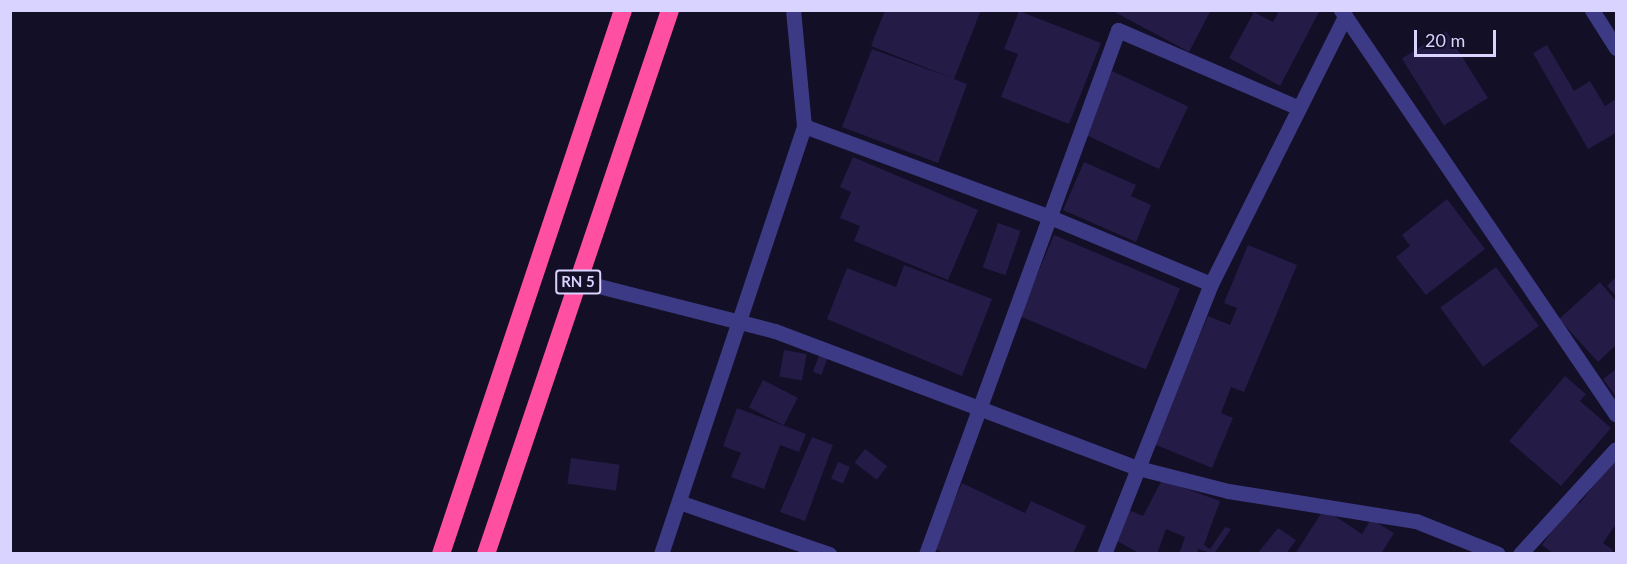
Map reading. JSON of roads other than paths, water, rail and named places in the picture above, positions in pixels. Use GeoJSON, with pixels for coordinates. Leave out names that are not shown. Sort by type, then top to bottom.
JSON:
{"type":"FeatureCollection","features":[{"type":"Feature","properties":{"kind":"highway","name":"RN 5"},"geometry":{"type":"LineString","coordinates":[[441,554],[623,10]]}},
{"type":"Feature","properties":{"kind":"highway","name":"RN 5"},"geometry":{"type":"LineString","coordinates":[[486,554],[670,10]]}},
{"type":"Feature","properties":{"kind":"street"},"geometry":{"type":"LineString","coordinates":[[661,554],[741,322],[804,126],[793,10]]}},
{"type":"Feature","properties":{"kind":"street"},"geometry":{"type":"LineString","coordinates":[[1592,10],[1617,48]]}},
{"type":"Feature","properties":{"kind":"street"},"geometry":{"type":"LineString","coordinates":[[1104,554],[1211,284],[1299,108],[1343,13]]}},
{"type":"Feature","properties":{"kind":"street"},"geometry":{"type":"LineString","coordinates":[[1343,13],[1617,414]]}},
{"type":"Feature","properties":{"kind":"street"},"geometry":{"type":"LineString","coordinates":[[926,554],[1118,30],[1299,108]]}},
{"type":"Feature","properties":{"kind":"street"},"geometry":{"type":"LineString","coordinates":[[804,126],[1050,217],[1211,284]]}},
{"type":"Feature","properties":{"kind":"street"},"geometry":{"type":"LineString","coordinates":[[579,281],[741,322],[981,407],[1138,468],[1228,491],[1416,521],[1498,554]]}},
{"type":"Feature","properties":{"kind":"street"},"geometry":{"type":"LineString","coordinates":[[1520,554],[1617,449]]}},
{"type":"Feature","properties":{"kind":"street"},"geometry":{"type":"LineString","coordinates":[[679,502],[829,554]]}}]}
